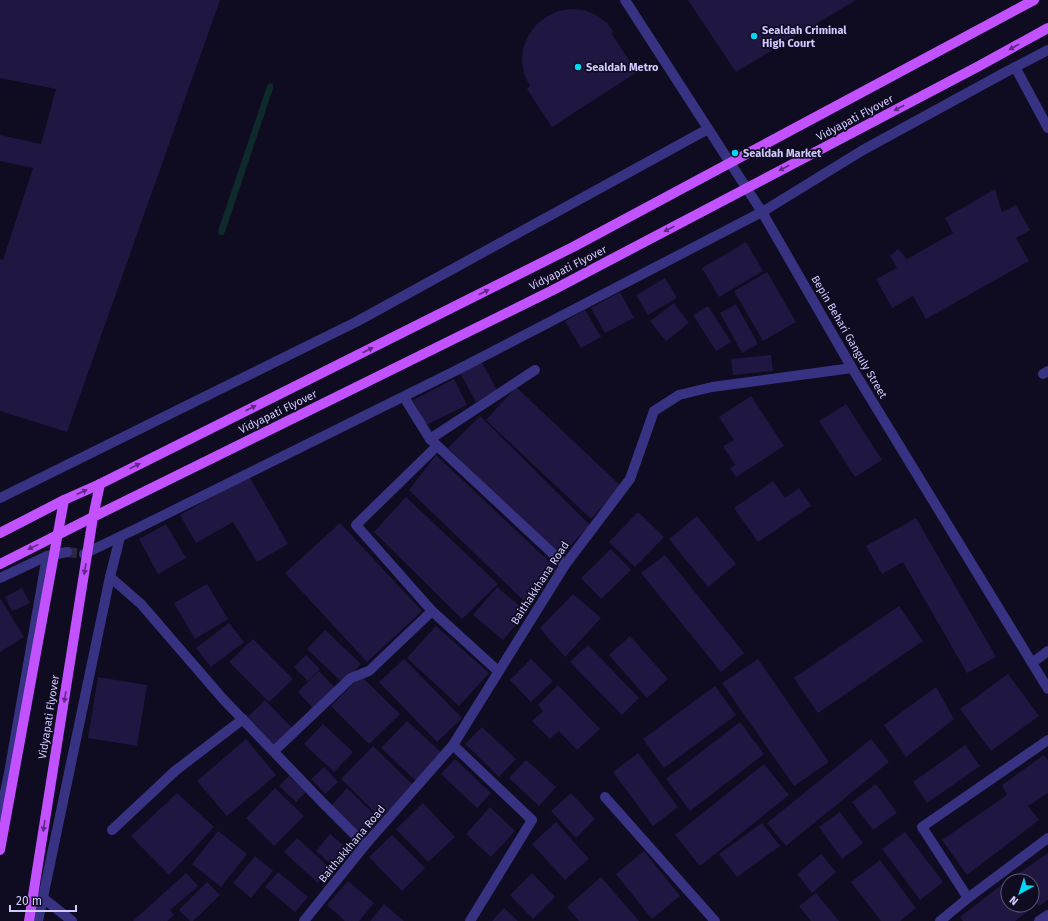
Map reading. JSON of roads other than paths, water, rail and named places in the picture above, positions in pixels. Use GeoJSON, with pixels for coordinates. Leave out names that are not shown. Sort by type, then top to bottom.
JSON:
{"type":"FeatureCollection","features":[{"type":"Feature","properties":{"kind":"main road","name":"Vidyapati Flyover"},"geometry":{"type":"LineString","coordinates":[[0,533],[573,247],[1034,0]]}},
{"type":"Feature","properties":{"kind":"main road","name":"Vidyapati Flyover"},"geometry":{"type":"LineString","coordinates":[[0,564],[552,290],[965,74],[1048,28]]}},
{"type":"Feature","properties":{"kind":"main road","name":"Vidyapati Flyover"},"geometry":{"type":"LineString","coordinates":[[29,921],[93,517],[100,484]]}},
{"type":"Feature","properties":{"kind":"main road","name":"Vidyapati Flyover"},"geometry":{"type":"LineString","coordinates":[[0,850],[64,500]]}},
{"type":"Feature","properties":{"kind":"street","name":"Bepin Behari Ganguly Street"},"geometry":{"type":"LineString","coordinates":[[625,0],[762,212],[852,368],[1048,689]]}},
{"type":"Feature","properties":{"kind":"street"},"geometry":{"type":"LineString","coordinates":[[84,554],[404,397],[762,212],[863,150],[1048,50]]}},
{"type":"Feature","properties":{"kind":"street"},"geometry":{"type":"LineString","coordinates":[[1015,67],[1048,128]]}},
{"type":"Feature","properties":{"kind":"street"},"geometry":{"type":"LineString","coordinates":[[0,498],[356,322],[708,129]]}},
{"type":"Feature","properties":{"kind":"street","name":"Baithakkhana Road"},"geometry":{"type":"LineString","coordinates":[[304,921],[365,845],[453,745],[565,565],[630,479],[654,410],[679,395],[712,387],[852,368]]}},
{"type":"Feature","properties":{"kind":"street"},"geometry":{"type":"LineString","coordinates":[[498,671],[432,611],[356,525],[434,442],[535,370]]}},
{"type":"Feature","properties":{"kind":"street"},"geometry":{"type":"LineString","coordinates":[[404,397],[434,442],[565,565]]}},
{"type":"Feature","properties":{"kind":"street"},"geometry":{"type":"LineString","coordinates":[[38,921],[110,577],[120,537]]}},
{"type":"Feature","properties":{"kind":"street"},"geometry":{"type":"LineString","coordinates":[[0,578],[47,556],[67,552]]}},
{"type":"Feature","properties":{"kind":"street"},"geometry":{"type":"LineString","coordinates":[[0,815],[9,773],[47,556]]}},
{"type":"Feature","properties":{"kind":"street"},"geometry":{"type":"LineString","coordinates":[[110,577],[141,604],[223,699],[365,845]]}},
{"type":"Feature","properties":{"kind":"street"},"geometry":{"type":"LineString","coordinates":[[274,752],[351,678],[369,671],[432,611]]}},
{"type":"Feature","properties":{"kind":"street"},"geometry":{"type":"LineString","coordinates":[[1032,663],[1048,651]]}},
{"type":"Feature","properties":{"kind":"street"},"geometry":{"type":"LineString","coordinates":[[112,830],[175,770],[243,719]]}},
{"type":"Feature","properties":{"kind":"street"},"geometry":{"type":"LineString","coordinates":[[968,898],[922,827],[1048,740]]}},
{"type":"Feature","properties":{"kind":"street"},"geometry":{"type":"LineString","coordinates":[[453,745],[532,820],[470,921]]}},
{"type":"Feature","properties":{"kind":"street"},"geometry":{"type":"LineString","coordinates":[[605,797],[715,921]]}},
{"type":"Feature","properties":{"kind":"street"},"geometry":{"type":"LineString","coordinates":[[940,921],[1048,838]]}},
{"type":"Feature","properties":{"kind":"street"},"geometry":{"type":"LineString","coordinates":[[43,898],[72,921]]}},
{"type":"Feature","properties":{"kind":"street"},"geometry":{"type":"LineString","coordinates":[[1039,921],[1048,915]]}},
{"type":"Feature","properties":{"kind":"tunnel"},"geometry":{"type":"LineString","coordinates":[[67,552],[84,554]]}},
{"type":"Feature","properties":{"kind":"place","name":"Sealdah Criminal High Court"},"geometry":{"type":"Point","coordinates":[754,36]}},
{"type":"Feature","properties":{"kind":"place","name":"Sealdah Metro"},"geometry":{"type":"Point","coordinates":[578,67]}},
{"type":"Feature","properties":{"kind":"place","name":"Sealdah Market"},"geometry":{"type":"Point","coordinates":[735,153]}}]}
